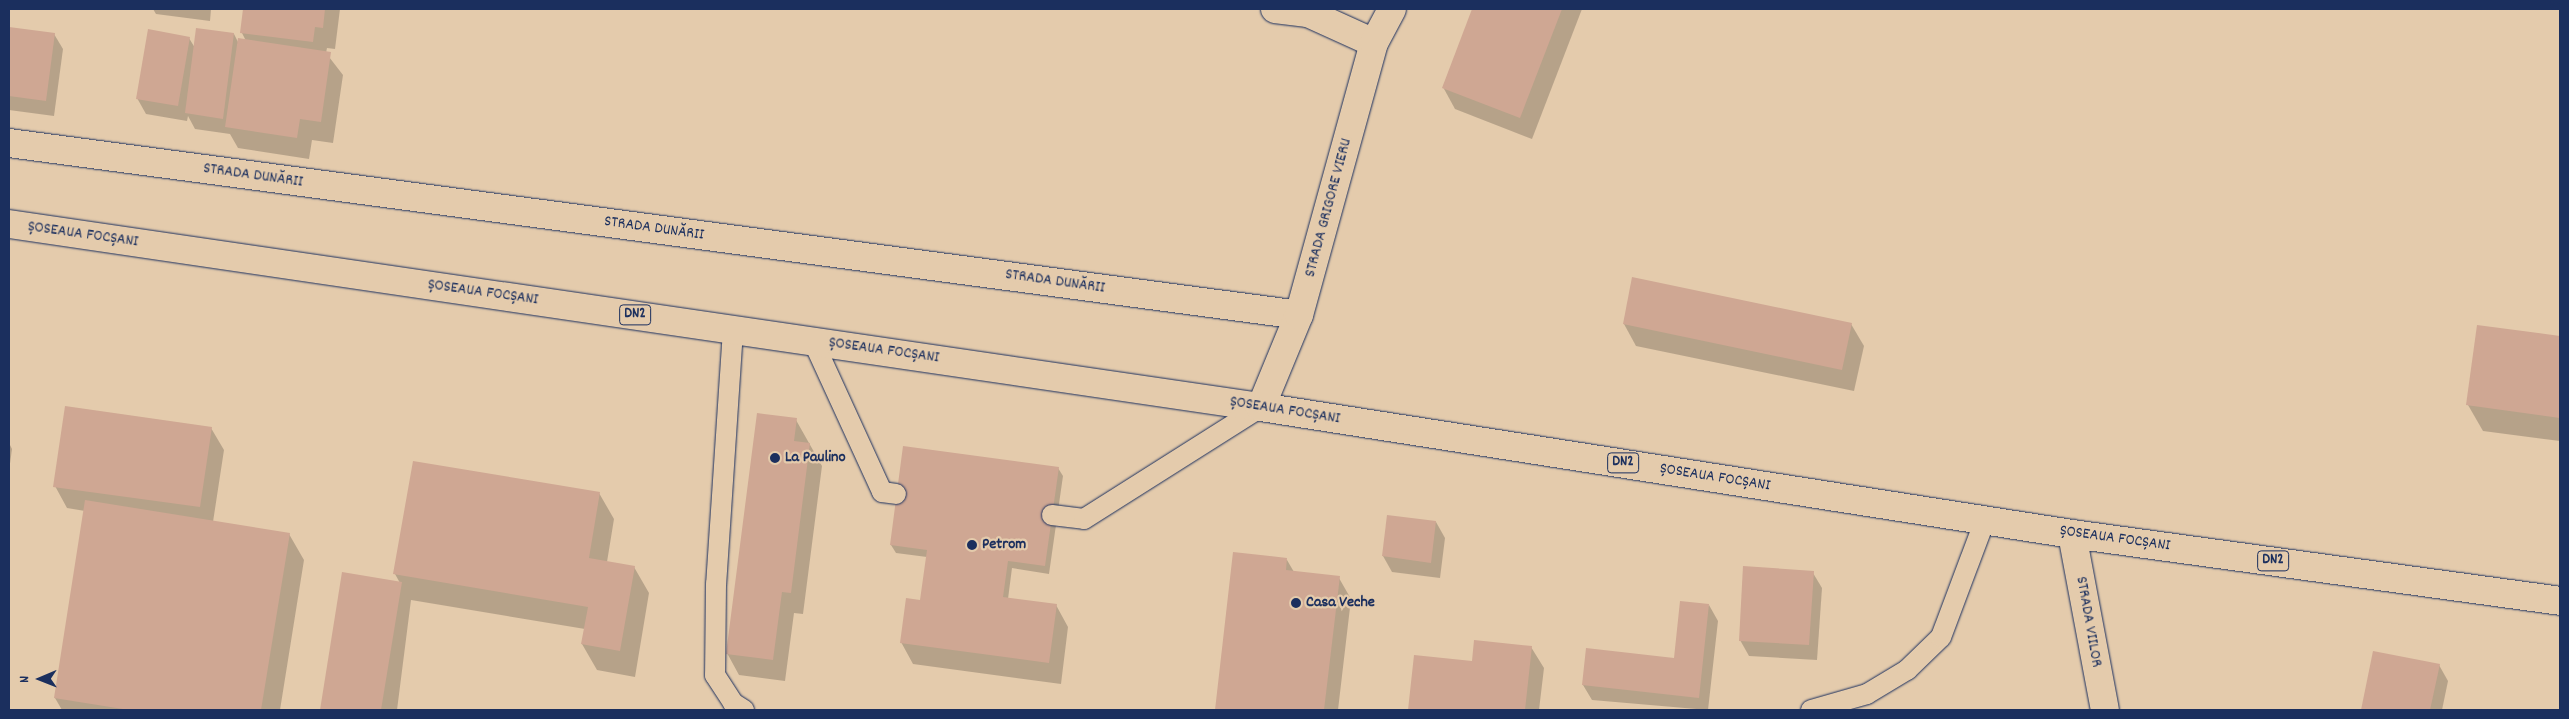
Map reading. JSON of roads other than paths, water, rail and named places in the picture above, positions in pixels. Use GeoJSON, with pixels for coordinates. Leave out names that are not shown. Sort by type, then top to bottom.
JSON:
{"type":"FeatureCollection","features":[{"type":"Feature","properties":{"kind":"main road"},"geometry":{"type":"LineString","coordinates":[[1275,9],[1308,14],[1374,43]]}},
{"type":"Feature","properties":{"kind":"main road","name":"STRADA GRIGORE VIERU"},"geometry":{"type":"LineString","coordinates":[[1262,407],[1299,315],[1374,43],[1392,9]]}},
{"type":"Feature","properties":{"kind":"main road","name":"STRADA DUNĂRII"},"geometry":{"type":"LineString","coordinates":[[9,143],[1299,315]]}},
{"type":"Feature","properties":{"kind":"main road","name":"ȘOSEAUA FOCȘANI"},"geometry":{"type":"LineString","coordinates":[[9,224],[1262,407],[2072,534],[2560,601]]}},
{"type":"Feature","properties":{"kind":"main road","name":"STRADA VIILOR"},"geometry":{"type":"LineString","coordinates":[[2072,534],[2105,710]]}},
{"type":"Feature","properties":{"kind":"lane"},"geometry":{"type":"LineString","coordinates":[[733,330],[716,584],[715,675],[733,703],[744,710]]}},
{"type":"Feature","properties":{"kind":"lane"},"geometry":{"type":"LineString","coordinates":[[813,341],[882,492],[896,494]]}},
{"type":"Feature","properties":{"kind":"lane"},"geometry":{"type":"LineString","coordinates":[[1052,515],[1084,519],[1262,407]]}},
{"type":"Feature","properties":{"kind":"lane"},"geometry":{"type":"LineString","coordinates":[[1811,710],[1867,694],[1907,670],[1942,637],[1985,520]]}},
{"type":"Feature","properties":{"kind":"place","name":"La Paulino"},"geometry":{"type":"Point","coordinates":[775,458]}},
{"type":"Feature","properties":{"kind":"place","name":"Petrom"},"geometry":{"type":"Point","coordinates":[972,545]}},
{"type":"Feature","properties":{"kind":"place","name":"Casa Veche"},"geometry":{"type":"Point","coordinates":[1296,603]}}]}
